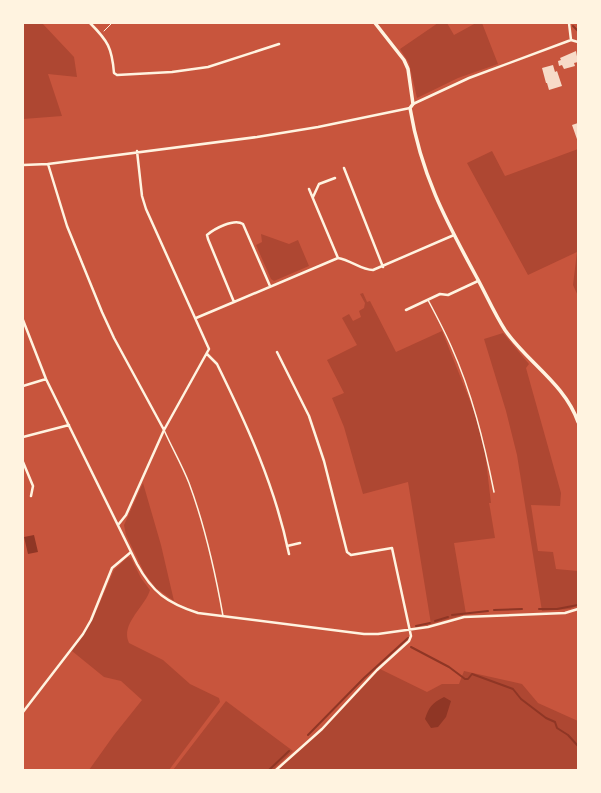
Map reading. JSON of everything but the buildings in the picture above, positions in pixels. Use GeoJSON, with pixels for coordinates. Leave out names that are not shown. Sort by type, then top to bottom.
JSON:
{"type":"FeatureCollection","features":[{"type":"Feature","properties":{"kind":"street"},"geometry":{"type":"LineString","coordinates":[[90,23],[101,34],[111,50],[114,73],[117,75],[172,72],[208,67],[279,44]]}},
{"type":"Feature","properties":{"kind":"street"},"geometry":{"type":"LineString","coordinates":[[376,23],[404,60],[408,69],[413,104]]}},
{"type":"Feature","properties":{"kind":"street"},"geometry":{"type":"LineString","coordinates":[[570,23],[571,40]]}},
{"type":"Feature","properties":{"kind":"street"},"geometry":{"type":"LineString","coordinates":[[23,165],[48,164],[136,151],[303,130],[410,108],[413,104],[469,78],[571,40],[578,42]]}},
{"type":"Feature","properties":{"kind":"street"},"geometry":{"type":"LineString","coordinates":[[410,108],[422,164],[454,235],[505,329],[525,354],[562,394],[578,422]]}},
{"type":"Feature","properties":{"kind":"street"},"geometry":{"type":"LineString","coordinates":[[118,525],[126,515],[164,430],[207,354],[208,345],[146,209],[142,196],[136,151]]}},
{"type":"Feature","properties":{"kind":"street"},"geometry":{"type":"LineString","coordinates":[[48,164],[67,226],[102,312],[114,338],[164,430]]}},
{"type":"Feature","properties":{"kind":"street"},"geometry":{"type":"LineString","coordinates":[[344,168],[383,267]]}},
{"type":"Feature","properties":{"kind":"street"},"geometry":{"type":"LineString","coordinates":[[313,198],[319,184],[335,178]]}},
{"type":"Feature","properties":{"kind":"street"},"geometry":{"type":"LineString","coordinates":[[309,189],[338,258]]}},
{"type":"Feature","properties":{"kind":"street"},"geometry":{"type":"LineString","coordinates":[[234,302],[208,239],[207,235],[213,231],[235,222],[243,224],[270,287]]}},
{"type":"Feature","properties":{"kind":"street"},"geometry":{"type":"LineString","coordinates":[[196,318],[338,258],[345,259],[369,270],[383,267],[454,235]]}},
{"type":"Feature","properties":{"kind":"street"},"geometry":{"type":"LineString","coordinates":[[406,310],[440,294],[448,295],[479,280]]}},
{"type":"Feature","properties":{"kind":"street"},"geometry":{"type":"LineString","coordinates":[[23,320],[46,379],[131,552],[149,584],[165,599],[175,605],[198,613],[364,634],[428,627],[464,616],[564,613],[578,609]]}},
{"type":"Feature","properties":{"kind":"street"},"geometry":{"type":"LineString","coordinates":[[276,770],[322,728],[377,670],[409,641],[410,630],[392,548],[389,547],[351,555],[347,552],[324,461],[316,438],[308,416],[277,352]]}},
{"type":"Feature","properties":{"kind":"street"},"geometry":{"type":"LineString","coordinates":[[207,354],[216,364],[255,444],[269,481],[289,554]]}},
{"type":"Feature","properties":{"kind":"street"},"geometry":{"type":"LineString","coordinates":[[23,386],[46,379]]}},
{"type":"Feature","properties":{"kind":"street"},"geometry":{"type":"LineString","coordinates":[[23,437],[68,425]]}},
{"type":"Feature","properties":{"kind":"street"},"geometry":{"type":"LineString","coordinates":[[23,462],[33,486],[31,496]]}},
{"type":"Feature","properties":{"kind":"street"},"geometry":{"type":"LineString","coordinates":[[287,546],[300,543]]}},
{"type":"Feature","properties":{"kind":"street"},"geometry":{"type":"LineString","coordinates":[[23,712],[83,634],[91,620],[112,568],[131,552]]}},
{"type":"Feature","properties":{"kind":"lane"},"geometry":{"type":"LineString","coordinates":[[428,300],[451,346],[475,411],[486,452],[494,492]]}},
{"type":"Feature","properties":{"kind":"lane"},"geometry":{"type":"LineString","coordinates":[[164,430],[183,470],[201,519],[213,566],[223,616]]}},
{"type":"Feature","properties":{"kind":"path"},"geometry":{"type":"LineString","coordinates":[[101,34],[112,23]]}},
{"type":"Feature","properties":{"kind":"shaded area"},"geometry":{"type":"Polygon","coordinates":[[[23,23],[42,23],[74,57],[77,77],[48,74],[62,116],[23,119],[23,23]]]}},
{"type":"Feature","properties":{"kind":"shaded area"},"geometry":{"type":"Polygon","coordinates":[[[438,23],[447,23],[454,35],[476,23],[482,23],[498,64],[458,78],[417,98],[409,63],[400,49],[438,23]]]}},
{"type":"Feature","properties":{"kind":"shaded area"},"geometry":{"type":"Polygon","coordinates":[[[578,149],[578,296],[573,285],[577,252],[528,275],[467,163],[492,151],[505,176],[578,149]]]}},
{"type":"Feature","properties":{"kind":"shaded area"},"geometry":{"type":"Polygon","coordinates":[[[261,234],[289,244],[298,240],[309,266],[274,281],[271,279],[256,245],[262,242],[261,234]]]}},
{"type":"Feature","properties":{"kind":"shaded area"},"geometry":{"type":"Polygon","coordinates":[[[363,293],[367,302],[370,301],[396,352],[442,331],[474,411],[485,452],[491,503],[489,503],[495,538],[454,543],[466,614],[431,624],[408,482],[363,494],[344,427],[332,398],[344,393],[327,360],[357,345],[342,318],[349,314],[353,321],[361,317],[359,311],[364,308],[365,303],[360,294],[363,293]]]}},
{"type":"Feature","properties":{"kind":"shaded area"},"geometry":{"type":"Polygon","coordinates":[[[503,333],[529,364],[526,368],[561,493],[560,506],[531,505],[538,551],[553,552],[556,569],[578,571],[578,605],[570,609],[542,611],[517,455],[506,411],[484,339],[503,333]]]}},
{"type":"Feature","properties":{"kind":"shaded area"},"geometry":{"type":"Polygon","coordinates":[[[143,483],[161,545],[174,601],[156,588],[145,574],[126,535],[124,525],[143,483]]]}},
{"type":"Feature","properties":{"kind":"shaded area"},"geometry":{"type":"Polygon","coordinates":[[[34,535],[38,552],[28,554],[24,537],[34,535]]]}},
{"type":"Feature","properties":{"kind":"shaded area"},"geometry":{"type":"Polygon","coordinates":[[[128,557],[131,558],[141,578],[150,590],[130,622],[127,636],[129,643],[163,660],[190,684],[219,698],[220,702],[169,770],[89,770],[142,700],[121,681],[104,677],[72,651],[92,621],[114,570],[128,557]]]}},
{"type":"Feature","properties":{"kind":"shaded area"},"geometry":{"type":"Polygon","coordinates":[[[380,669],[427,692],[442,684],[459,684],[464,671],[522,684],[538,703],[578,721],[578,770],[278,770],[323,730],[380,669]]]}},
{"type":"Feature","properties":{"kind":"shaded area"},"geometry":{"type":"Polygon","coordinates":[[[444,697],[451,701],[446,717],[438,727],[431,728],[425,719],[426,715],[434,703],[444,697]]]}},
{"type":"Feature","properties":{"kind":"shaded area"},"geometry":{"type":"Polygon","coordinates":[[[226,701],[293,751],[273,770],[173,770],[226,701]]]}},
{"type":"Feature","properties":{"kind":"waterway"},"geometry":{"type":"LineString","coordinates":[[573,26],[578,31]]}},
{"type":"Feature","properties":{"kind":"waterway"},"geometry":{"type":"LineString","coordinates":[[539,609],[557,609],[578,605]]}},
{"type":"Feature","properties":{"kind":"waterway"},"geometry":{"type":"LineString","coordinates":[[494,610],[522,609]]}},
{"type":"Feature","properties":{"kind":"waterway"},"geometry":{"type":"LineString","coordinates":[[452,615],[488,611]]}},
{"type":"Feature","properties":{"kind":"waterway"},"geometry":{"type":"LineString","coordinates":[[435,621],[448,617]]}},
{"type":"Feature","properties":{"kind":"waterway"},"geometry":{"type":"LineString","coordinates":[[416,626],[430,623]]}},
{"type":"Feature","properties":{"kind":"waterway"},"geometry":{"type":"LineString","coordinates":[[308,735],[364,678],[408,638]]}},
{"type":"Feature","properties":{"kind":"waterway"},"geometry":{"type":"LineString","coordinates":[[411,647],[449,667],[465,679],[468,679],[472,674],[513,689],[521,699],[546,718],[555,722],[557,728],[568,735],[578,746]]}},
{"type":"Feature","properties":{"kind":"waterway"},"geometry":{"type":"LineString","coordinates":[[269,770],[289,751]]}}]}
